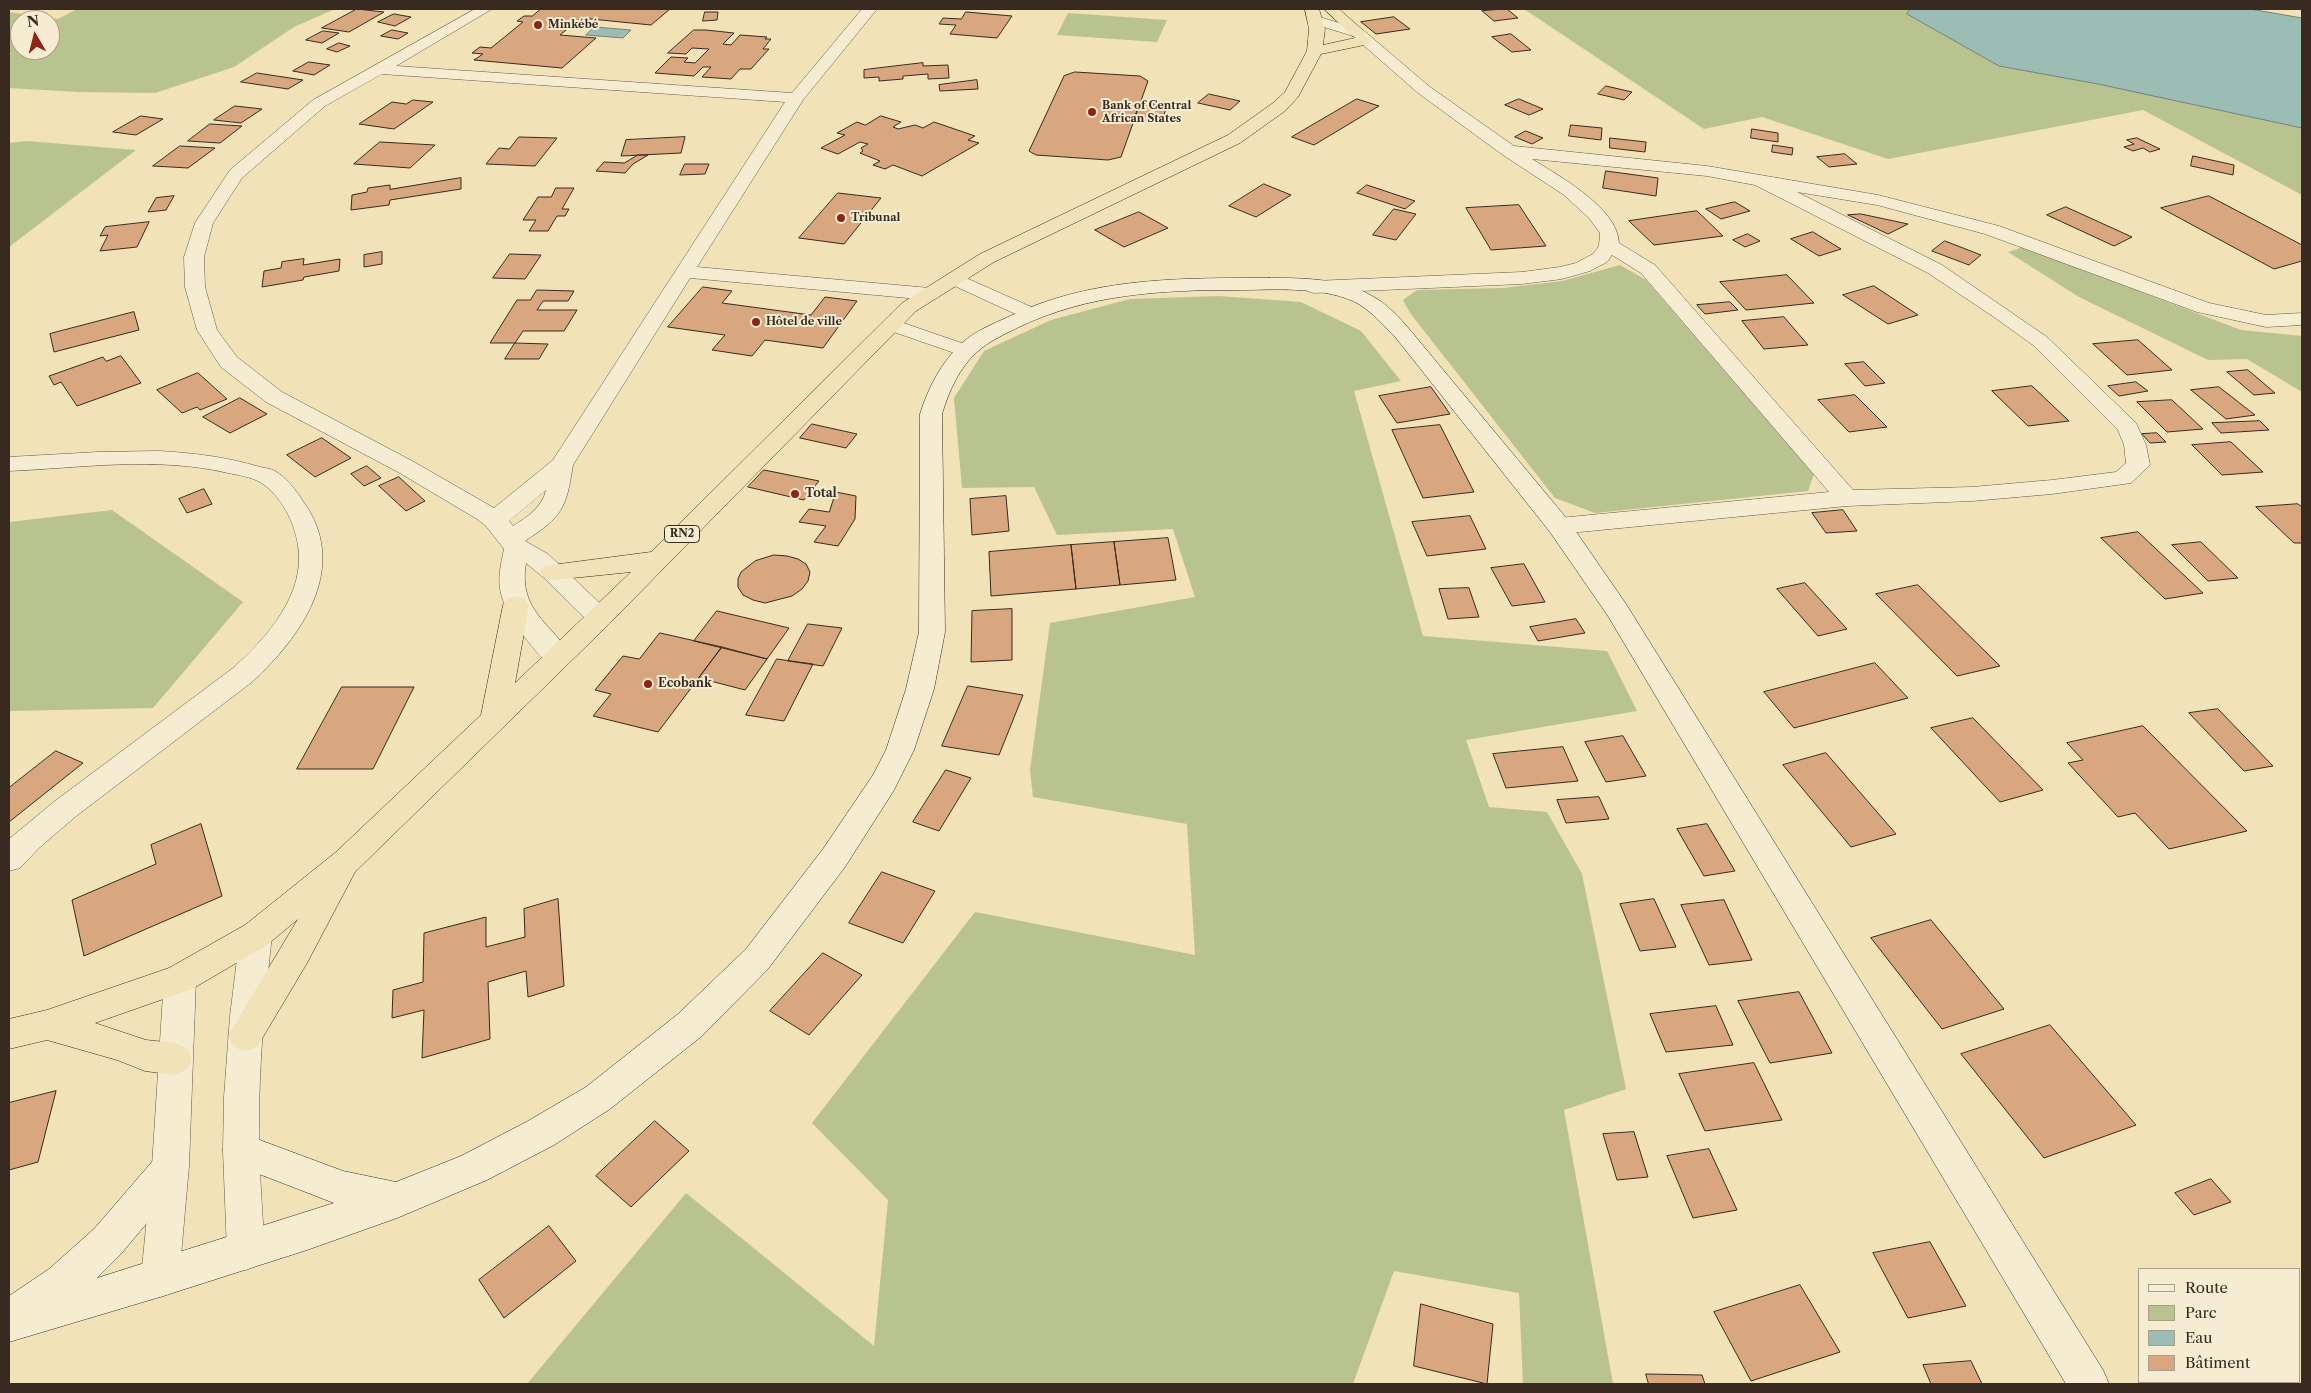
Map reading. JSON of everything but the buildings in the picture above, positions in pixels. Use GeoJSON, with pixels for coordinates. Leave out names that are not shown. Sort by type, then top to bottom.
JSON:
{"type":"FeatureCollection","features":[{"type":"Feature","properties":{"kind":"highway"},"geometry":{"type":"LineString","coordinates":[[1318,24],[1363,39]]}},
{"type":"Feature","properties":{"kind":"highway"},"geometry":{"type":"LineString","coordinates":[[1318,24],[1363,39]]}},
{"type":"Feature","properties":{"kind":"highway","name":"RN2"},"geometry":{"type":"LineString","coordinates":[[9,1034],[47,1025],[180,979],[256,935],[347,860],[495,716],[600,618],[909,307],[987,258],[1234,139],[1263,120],[1292,94],[1318,24]]}},
{"type":"Feature","properties":{"kind":"highway"},"geometry":{"type":"LineString","coordinates":[[553,572],[605,568],[658,559]]}},
{"type":"Feature","properties":{"kind":"highway"},"geometry":{"type":"LineString","coordinates":[[495,716],[511,642],[516,605]]}},
{"type":"Feature","properties":{"kind":"highway"},"geometry":{"type":"LineString","coordinates":[[245,1036],[296,953],[347,860]]}},
{"type":"Feature","properties":{"kind":"highway"},"geometry":{"type":"LineString","coordinates":[[47,1025],[120,1045],[145,1055],[175,1059]]}},
{"type":"Feature","properties":{"kind":"street"},"geometry":{"type":"LineString","coordinates":[[485,9],[319,103],[236,174],[204,223],[194,257],[195,287],[207,330],[229,362],[274,397],[406,467],[495,520],[514,543],[553,572],[600,618]]}},
{"type":"Feature","properties":{"kind":"street"},"geometry":{"type":"LineString","coordinates":[[495,520],[561,465],[796,98],[870,9]]}},
{"type":"Feature","properties":{"kind":"street"},"geometry":{"type":"LineString","coordinates":[[9,1323],[160,1278],[397,1200],[474,1168],[541,1133],[598,1098],[690,1025],[757,959],[839,850],[884,782],[900,750],[920,689],[932,632],[931,414],[940,386],[966,351],[991,334],[1029,313],[1054,304],[1091,294],[1138,287],[1272,284],[1314,287],[1522,278],[1562,273],[1583,267],[1600,258],[1609,246],[1609,232],[1596,214],[1570,191],[1509,151],[1424,90],[1363,39],[1318,24]]}},
{"type":"Feature","properties":{"kind":"street"},"geometry":{"type":"LineString","coordinates":[[376,69],[796,98]]}},
{"type":"Feature","properties":{"kind":"street"},"geometry":{"type":"LineString","coordinates":[[1509,151],[1650,164],[1756,178],[1878,200],[1992,230],[2204,308],[2266,321],[2302,320]]}},
{"type":"Feature","properties":{"kind":"street"},"geometry":{"type":"LineString","coordinates":[[1560,526],[1847,498],[1972,494],[2123,478],[2138,465],[2135,446],[2128,428],[2046,347],[1998,311],[1927,265],[1756,178]]}},
{"type":"Feature","properties":{"kind":"street"},"geometry":{"type":"LineString","coordinates":[[1609,246],[1627,255],[1653,275],[1847,498]]}},
{"type":"Feature","properties":{"kind":"street"},"geometry":{"type":"LineString","coordinates":[[685,272],[930,294]]}},
{"type":"Feature","properties":{"kind":"street"},"geometry":{"type":"LineString","coordinates":[[955,279],[1029,313]]}},
{"type":"Feature","properties":{"kind":"street"},"geometry":{"type":"LineString","coordinates":[[1314,287],[1359,297],[1387,317],[1560,526],[1616,610],[2089,1384]]}},
{"type":"Feature","properties":{"kind":"street"},"geometry":{"type":"LineString","coordinates":[[892,326],[966,351]]}},
{"type":"Feature","properties":{"kind":"street"},"geometry":{"type":"LineString","coordinates":[[9,464],[93,459],[169,459],[223,463],[268,477],[290,497],[305,523],[312,549],[310,576],[296,608],[275,643],[233,684],[79,799],[22,844],[9,859]]}},
{"type":"Feature","properties":{"kind":"street"},"geometry":{"type":"LineString","coordinates":[[558,656],[532,629],[516,605],[512,572],[514,543],[548,511],[555,499],[561,465]]}},
{"type":"Feature","properties":{"kind":"street"},"geometry":{"type":"LineString","coordinates":[[246,1250],[241,1150],[245,1036],[256,935]]}},
{"type":"Feature","properties":{"kind":"street"},"geometry":{"type":"LineString","coordinates":[[160,1278],[165,1240],[170,1168],[180,979]]}},
{"type":"Feature","properties":{"kind":"street"},"geometry":{"type":"LineString","coordinates":[[241,1150],[343,1189],[397,1200]]}},
{"type":"Feature","properties":{"kind":"street"},"geometry":{"type":"LineString","coordinates":[[9,1318],[63,1283],[107,1242],[170,1168]]}},
{"type":"Feature","properties":{"kind":"green space"},"geometry":{"type":"Polygon","coordinates":[[[77,9],[335,9],[294,27],[234,67],[155,93],[78,92],[9,88],[10,54],[10,60],[60,60],[60,18],[77,9]]]}},
{"type":"Feature","properties":{"kind":"green space"},"geometry":{"type":"Polygon","coordinates":[[[1524,9],[1911,9],[1908,14],[1999,66],[2098,84],[2302,128],[2302,195],[2143,110],[1888,159],[1762,117],[1704,129],[1524,9]]]}},
{"type":"Feature","properties":{"kind":"green space"},"geometry":{"type":"Polygon","coordinates":[[[10,12],[10,53],[9,53],[10,12]]]}},
{"type":"Feature","properties":{"kind":"green space"},"geometry":{"type":"Polygon","coordinates":[[[1068,13],[1167,20],[1157,42],[1057,35],[1068,13]]]}},
{"type":"Feature","properties":{"kind":"green space"},"geometry":{"type":"Polygon","coordinates":[[[27,141],[136,150],[9,247],[9,143],[27,141]]]}},
{"type":"Feature","properties":{"kind":"green space"},"geometry":{"type":"Polygon","coordinates":[[[2023,247],[2241,330],[2302,336],[2302,392],[2247,359],[2208,360],[2079,297],[2008,252],[2023,247]]]}},
{"type":"Feature","properties":{"kind":"green space"},"geometry":{"type":"Polygon","coordinates":[[[1620,265],[1646,280],[1814,474],[1808,491],[1595,513],[1555,498],[1410,313],[1403,300],[1417,290],[1503,288],[1562,281],[1620,265]]]}},
{"type":"Feature","properties":{"kind":"green space"},"geometry":{"type":"Polygon","coordinates":[[[1219,296],[1301,302],[1361,331],[1401,381],[1354,391],[1423,636],[1607,651],[1637,711],[1466,740],[1489,807],[1547,812],[1582,874],[1626,1089],[1564,1110],[1613,1384],[1523,1384],[1519,1293],[1394,1271],[1353,1384],[527,1384],[686,1193],[874,1346],[888,1200],[812,1123],[975,912],[1195,955],[1187,824],[1033,797],[1030,770],[1050,623],[1195,597],[1173,529],[1057,535],[1034,487],[962,488],[954,398],[984,351],[1051,320],[1130,299],[1219,296]]]}},
{"type":"Feature","properties":{"kind":"green space"},"geometry":{"type":"Polygon","coordinates":[[[112,510],[243,602],[153,708],[9,711],[9,522],[112,510]]]}},
{"type":"Feature","properties":{"kind":"water"},"geometry":{"type":"Polygon","coordinates":[[[1911,9],[2250,9],[2302,18],[2302,128],[2098,84],[1999,66],[1907,14],[1911,9]]]}},
{"type":"Feature","properties":{"kind":"water"},"geometry":{"type":"Polygon","coordinates":[[[595,27],[631,30],[623,38],[586,35],[595,27]]]}},
{"type":"Feature","properties":{"kind":"place","name":"Minkébé"},"geometry":{"type":"Point","coordinates":[538,25]}},
{"type":"Feature","properties":{"kind":"place","name":"Bank of Central African States"},"geometry":{"type":"Point","coordinates":[1092,112]}},
{"type":"Feature","properties":{"kind":"place","name":"Tribunal"},"geometry":{"type":"Point","coordinates":[841,218]}},
{"type":"Feature","properties":{"kind":"place","name":"Hôtel de ville"},"geometry":{"type":"Point","coordinates":[756,322]}},
{"type":"Feature","properties":{"kind":"place","name":"Total"},"geometry":{"type":"Point","coordinates":[795,494]}},
{"type":"Feature","properties":{"kind":"place","name":"Ecobank"},"geometry":{"type":"Point","coordinates":[648,684]}}]}
